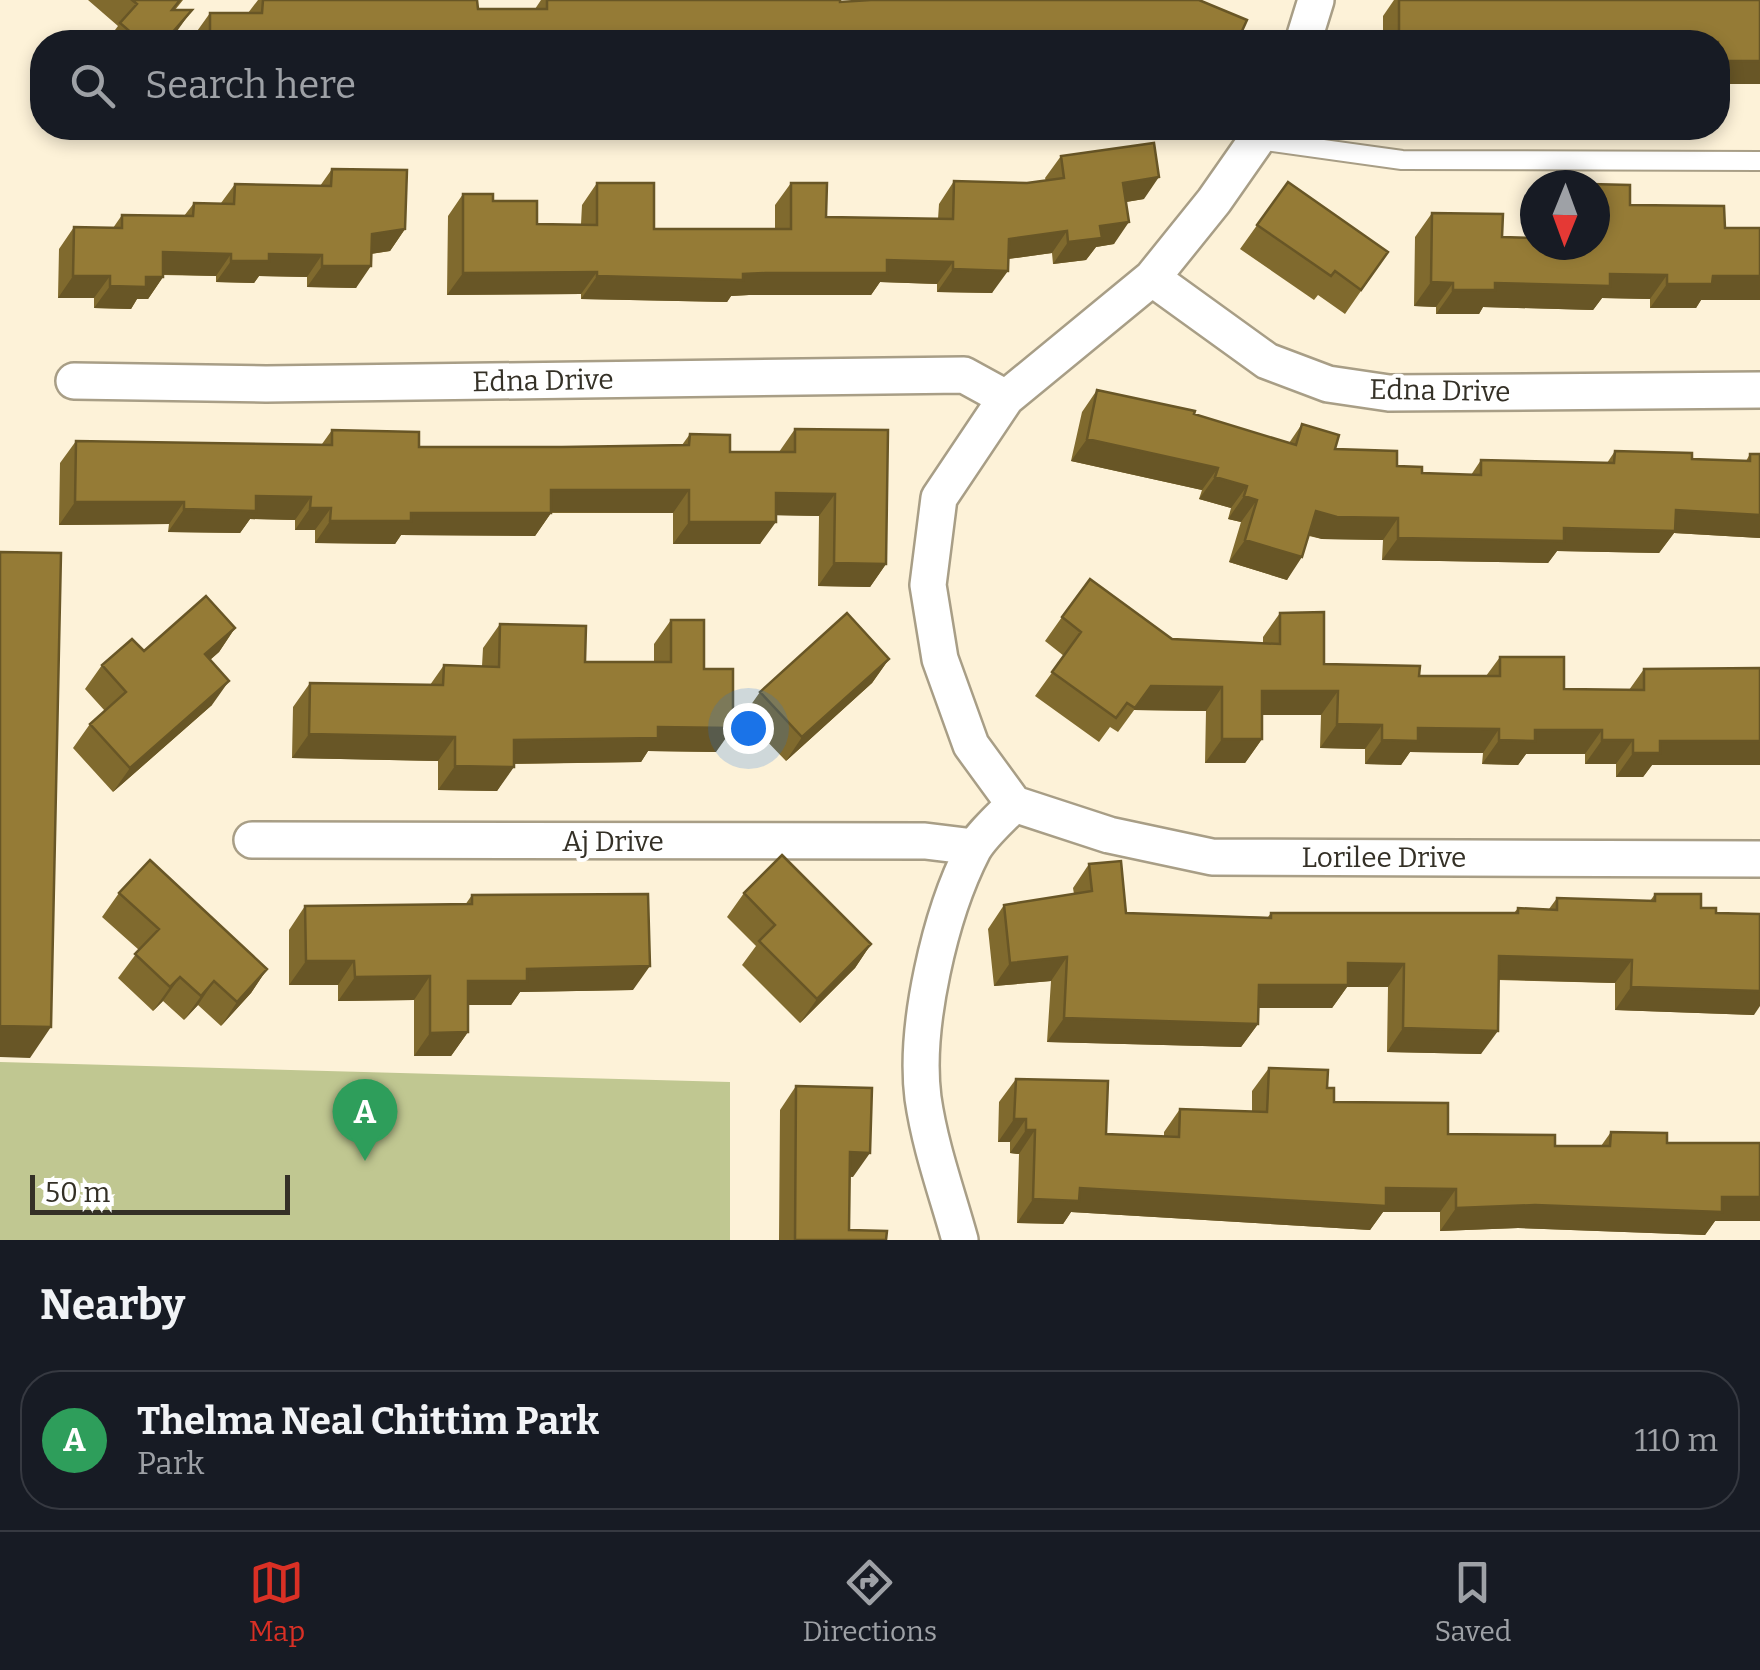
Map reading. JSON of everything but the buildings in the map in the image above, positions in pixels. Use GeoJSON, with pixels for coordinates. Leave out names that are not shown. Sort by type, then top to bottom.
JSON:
{"type":"FeatureCollection","features":[{"type":"Feature","properties":{"kind":"street"},"geometry":{"type":"LineString","coordinates":[[1307,30],[1316,0]]}},
{"type":"Feature","properties":{"kind":"street"},"geometry":{"type":"LineString","coordinates":[[960,1240],[930,1140],[922,1046],[937,962],[974,847],[1014,804],[971,746],[940,658],[928,585],[939,498],[1006,398],[1152,278],[1257,140]]}},
{"type":"Feature","properties":{"kind":"street","name":"Edna Drive"},"geometry":{"type":"LineString","coordinates":[[1152,278],[1267,360],[1328,384],[1390,393],[1760,390]]}},
{"type":"Feature","properties":{"kind":"street","name":"Edna Drive"},"geometry":{"type":"LineString","coordinates":[[74,380],[266,384],[964,375],[1006,398]]}},
{"type":"Feature","properties":{"kind":"street","name":"Lorilee Drive"},"geometry":{"type":"LineString","coordinates":[[1014,804],[1110,835],[1212,857],[1760,859]]}},
{"type":"Feature","properties":{"kind":"street","name":"Aj Drive"},"geometry":{"type":"LineString","coordinates":[[252,840],[925,841],[974,847]]}},
{"type":"Feature","properties":{"kind":"lane"},"geometry":{"type":"LineString","coordinates":[[1294,140],[1402,160],[1760,161]]}},
{"type":"Feature","properties":{"kind":"green space"},"geometry":{"type":"Polygon","coordinates":[[[0,1062],[730,1082],[730,1240],[0,1240],[0,1062]]]}},
{"type":"Feature","properties":{"kind":"place","name":"Thelma Neal Chittim Park"},"geometry":{"type":"Point","coordinates":[365,1161]}}]}
